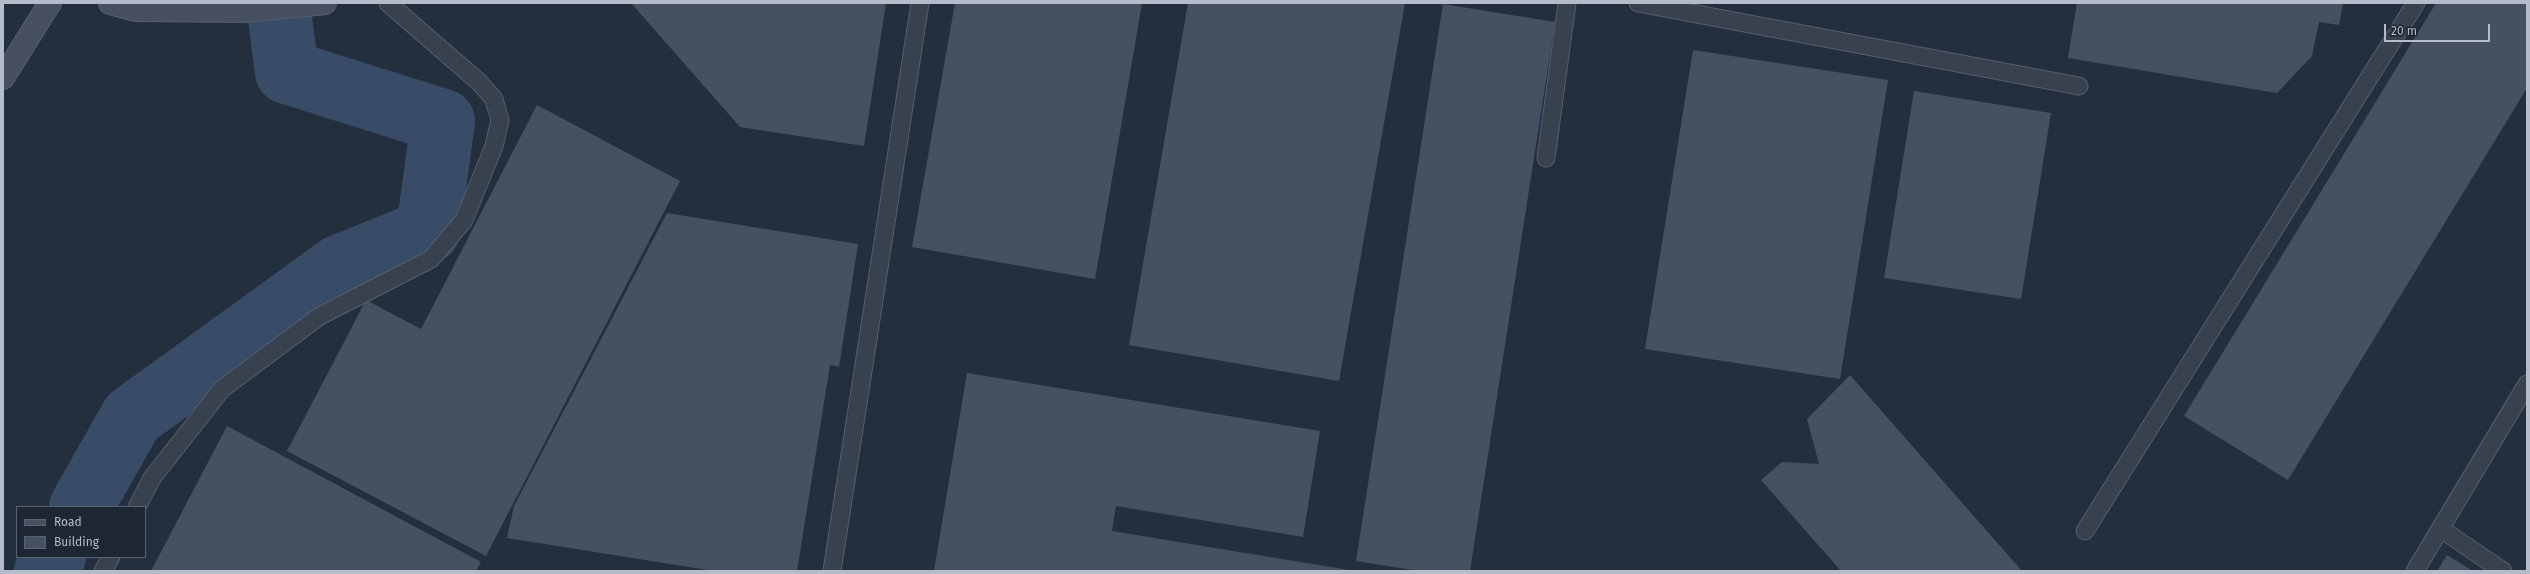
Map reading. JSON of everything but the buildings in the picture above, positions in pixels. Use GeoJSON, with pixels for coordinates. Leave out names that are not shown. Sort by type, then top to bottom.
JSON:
{"type":"FeatureCollection","features":[{"type":"Feature","properties":{"kind":"main road"},"geometry":{"type":"LineString","coordinates":[[3,78],[50,3]]}},
{"type":"Feature","properties":{"kind":"main road"},"geometry":{"type":"LineString","coordinates":[[110,3],[135,10],[246,11],[285,9],[324,3]]}},
{"type":"Feature","properties":{"kind":"lane"},"geometry":{"type":"LineString","coordinates":[[138,506],[152,478],[222,389],[320,316],[431,260],[464,220],[494,146],[500,120],[494,99],[479,82],[388,3]]}},
{"type":"Feature","properties":{"kind":"lane"},"geometry":{"type":"LineString","coordinates":[[832,571],[920,3]]}},
{"type":"Feature","properties":{"kind":"lane"},"geometry":{"type":"LineString","coordinates":[[1546,158],[1567,3]]}},
{"type":"Feature","properties":{"kind":"lane"},"geometry":{"type":"LineString","coordinates":[[1638,3],[2079,86]]}},
{"type":"Feature","properties":{"kind":"lane"},"geometry":{"type":"LineString","coordinates":[[2084,531],[2416,3]]}},
{"type":"Feature","properties":{"kind":"lane"},"geometry":{"type":"LineString","coordinates":[[2415,571],[2527,384]]}},
{"type":"Feature","properties":{"kind":"lane"},"geometry":{"type":"LineString","coordinates":[[2441,529],[2503,571]]}},
{"type":"Feature","properties":{"kind":"lane"},"geometry":{"type":"LineString","coordinates":[[103,571],[110,558]]}},
{"type":"Feature","properties":{"kind":"waterway"},"geometry":{"type":"LineString","coordinates":[[82,506],[132,417],[339,267],[428,231],[443,121],[287,72],[278,3]]}},
{"type":"Feature","properties":{"kind":"waterway"},"geometry":{"type":"LineString","coordinates":[[46,571],[53,558]]}}]}
